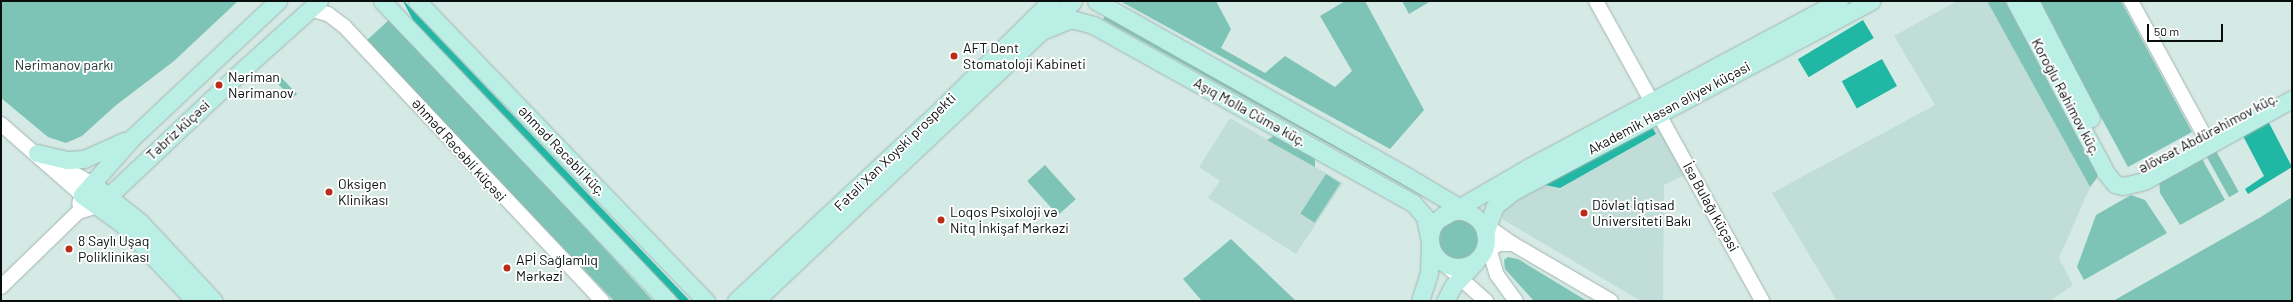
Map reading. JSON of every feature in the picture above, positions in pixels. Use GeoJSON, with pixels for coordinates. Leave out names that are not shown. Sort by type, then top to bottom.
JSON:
{"type":"FeatureCollection","features":[{"type":"Feature","properties":{"kind":"main road","name":"Təbriz küçəsi"},"geometry":{"type":"LineString","coordinates":[[86,189],[133,137],[278,1]]}},
{"type":"Feature","properties":{"kind":"main road","name":"Əhməd Rəcəbli küç."},"geometry":{"type":"LineString","coordinates":[[382,1],[668,301]]}},
{"type":"Feature","properties":{"kind":"main road","name":"Əhməd Rəcəbli küç."},"geometry":{"type":"LineString","coordinates":[[417,1],[706,301]]}},
{"type":"Feature","properties":{"kind":"main road","name":"Fətəli Xan Xoyski prospekti"},"geometry":{"type":"LineString","coordinates":[[755,301],[1073,1]]}},
{"type":"Feature","properties":{"kind":"main road","name":"Akademik Həsən Əliyev küçəsi"},"geometry":{"type":"LineString","coordinates":[[1445,301],[1461,277],[1482,240],[1495,206],[1512,192],[1655,107],[1839,1]]}},
{"type":"Feature","properties":{"kind":"main road","name":"Akademik Həsən Əliyev küçəsi"},"geometry":{"type":"LineString","coordinates":[[1441,218],[1458,207],[1655,107],[1871,1]]}},
{"type":"Feature","properties":{"kind":"main road","name":"Koroğlu Rəhimov küç."},"geometry":{"type":"LineString","coordinates":[[2015,1],[2106,173],[2115,184],[2123,180],[2030,1]]}},
{"type":"Feature","properties":{"kind":"main road","name":"Fətəli Xan Xoyski prospekti"},"geometry":{"type":"LineString","coordinates":[[736,301],[941,109],[1048,2]]}},
{"type":"Feature","properties":{"kind":"main road","name":"Təbriz küçəsi"},"geometry":{"type":"LineString","coordinates":[[103,201],[313,4]]}},
{"type":"Feature","properties":{"kind":"main road"},"geometry":{"type":"LineString","coordinates":[[1094,25],[1100,4]]}},
{"type":"Feature","properties":{"kind":"main road","name":"Aşıq Molla Cümə küç."},"geometry":{"type":"LineString","coordinates":[[1100,4],[1458,207],[1482,240]]}},
{"type":"Feature","properties":{"kind":"main road","name":"Aşıq Molla Cümə küç."},"geometry":{"type":"LineString","coordinates":[[1044,30],[1071,19],[1094,25],[1413,203],[1425,217],[1430,242]]}},
{"type":"Feature","properties":{"kind":"main road"},"geometry":{"type":"LineString","coordinates":[[186,86],[182,95],[182,104],[189,109],[205,105]]}},
{"type":"Feature","properties":{"kind":"main road","name":"Əlövsət Abdürəhimov küç."},"geometry":{"type":"LineString","coordinates":[[2123,180],[2144,181],[2206,140],[2292,88]]}},
{"type":"Feature","properties":{"kind":"main road","name":"Əlövsət Abdürəhimov küç."},"geometry":{"type":"LineString","coordinates":[[2206,140],[2292,99]]}},
{"type":"Feature","properties":{"kind":"main road"},"geometry":{"type":"LineString","coordinates":[[37,153],[67,160],[84,159],[133,137]]}},
{"type":"Feature","properties":{"kind":"main road"},"geometry":{"type":"LineString","coordinates":[[86,189],[103,201],[140,222],[214,301]]}},
{"type":"Feature","properties":{"kind":"main road"},"geometry":{"type":"LineString","coordinates":[[103,201],[121,224],[195,301]]}},
{"type":"Feature","properties":{"kind":"main road"},"geometry":{"type":"LineString","coordinates":[[1420,301],[1429,273],[1430,242],[1433,228],[1441,218],[1454,212],[1482,240],[1459,267],[1440,260],[1430,242]]}},
{"type":"Feature","properties":{"kind":"street","name":"İsa Bulağı küçəsi"},"geometry":{"type":"LineString","coordinates":[[1596,1],[1762,301]]}},
{"type":"Feature","properties":{"kind":"street"},"geometry":{"type":"LineString","coordinates":[[2131,1],[2206,140]]}},
{"type":"Feature","properties":{"kind":"street","name":"Əhməd Rəcəbli küçəsi"},"geometry":{"type":"LineString","coordinates":[[313,4],[344,26],[602,301]]}},
{"type":"Feature","properties":{"kind":"street"},"geometry":{"type":"LineString","coordinates":[[1,124],[86,189],[78,212]]}},
{"type":"Feature","properties":{"kind":"street"},"geometry":{"type":"LineString","coordinates":[[1,287],[78,212],[103,201]]}},
{"type":"Feature","properties":{"kind":"street"},"geometry":{"type":"LineString","coordinates":[[1482,240],[1500,244],[1513,244]]}},
{"type":"Feature","properties":{"kind":"street"},"geometry":{"type":"LineString","coordinates":[[1482,240],[1513,244],[1611,301]]}},
{"type":"Feature","properties":{"kind":"street"},"geometry":{"type":"LineString","coordinates":[[1482,240],[1497,275],[1516,301]]}},
{"type":"Feature","properties":{"kind":"street"},"geometry":{"type":"LineString","coordinates":[[1440,260],[1461,277],[1486,301]]}},
{"type":"Feature","properties":{"kind":"shaded area"},"geometry":{"type":"Polygon","coordinates":[[[1957,1],[1987,1],[2090,187],[2059,258],[2073,285],[2050,301],[1837,301],[1772,193],[1935,105],[1894,36],[1957,1]]]}},
{"type":"Feature","properties":{"kind":"shaded area"},"geometry":{"type":"Polygon","coordinates":[[[1230,118],[1343,183],[1296,254],[1208,198],[1220,181],[1199,167],[1230,118]]]}},
{"type":"Feature","properties":{"kind":"shaded area","name":"Dövlət İqtisad Universiteti Bakı"},"geometry":{"type":"Polygon","coordinates":[[[1657,122],[1685,175],[1664,185],[1663,301],[1641,301],[1502,219],[1505,207],[1510,203],[1657,122]]]}},
{"type":"Feature","properties":{"kind":"green space","name":"Nərimanov parkı"},"geometry":{"type":"Polygon","coordinates":[[[1,1],[238,1],[174,61],[115,106],[82,136],[66,143],[48,137],[1,98],[1,1]]]}},
{"type":"Feature","properties":{"kind":"green space"},"geometry":{"type":"Polygon","coordinates":[[[403,1],[690,301],[680,301],[413,20],[403,1]]]}},
{"type":"Feature","properties":{"kind":"green space"},"geometry":{"type":"Polygon","coordinates":[[[1120,1],[1216,1],[1231,29],[1221,48],[1265,73],[1285,56],[1335,87],[1352,71],[1320,16],[1345,1],[1365,1],[1424,110],[1390,149],[1120,1]]]}},
{"type":"Feature","properties":{"kind":"green space"},"geometry":{"type":"Polygon","coordinates":[[[1402,1],[1431,1],[1409,14],[1402,1]]]}},
{"type":"Feature","properties":{"kind":"green space"},"geometry":{"type":"Polygon","coordinates":[[[1987,1],[2005,1],[2097,166],[2097,178],[2090,187],[1987,1]]]}},
{"type":"Feature","properties":{"kind":"green space"},"geometry":{"type":"Polygon","coordinates":[[[2038,1],[2121,1],[2192,132],[2128,167],[2038,1]]]}},
{"type":"Feature","properties":{"kind":"green space"},"geometry":{"type":"Polygon","coordinates":[[[1106,14],[1427,192],[1424,197],[1103,19],[1106,14]]]}},
{"type":"Feature","properties":{"kind":"green space"},"geometry":{"type":"Polygon","coordinates":[[[391,18],[653,301],[614,301],[366,41],[391,18]]]}},
{"type":"Feature","properties":{"kind":"green space"},"geometry":{"type":"Polygon","coordinates":[[[1863,20],[1874,38],[1809,77],[1798,59],[1863,20]]]}},
{"type":"Feature","properties":{"kind":"green space"},"geometry":{"type":"Polygon","coordinates":[[[1882,59],[1897,86],[1857,108],[1842,81],[1882,59]]]}},
{"type":"Feature","properties":{"kind":"green space"},"geometry":{"type":"Polygon","coordinates":[[[274,73],[278,74],[297,94],[292,98],[272,78],[274,73]]]}},
{"type":"Feature","properties":{"kind":"green space"},"geometry":{"type":"Polygon","coordinates":[[[2267,119],[2292,167],[2248,194],[2245,189],[2264,176],[2242,134],[2267,119]]]}},
{"type":"Feature","properties":{"kind":"green space"},"geometry":{"type":"Polygon","coordinates":[[[1652,127],[1656,134],[1560,188],[1545,185],[1652,127]]]}},
{"type":"Feature","properties":{"kind":"green space"},"geometry":{"type":"Polygon","coordinates":[[[1275,135],[1315,158],[1315,167],[1267,140],[1275,135]]]}},
{"type":"Feature","properties":{"kind":"green space"},"geometry":{"type":"Polygon","coordinates":[[[2215,149],[2239,192],[2229,197],[2205,154],[2215,149]]]}},
{"type":"Feature","properties":{"kind":"green space"},"geometry":{"type":"Polygon","coordinates":[[[2201,157],[2225,200],[2180,225],[2160,193],[2159,180],[2201,157]]]}},
{"type":"Feature","properties":{"kind":"green space"},"geometry":{"type":"Polygon","coordinates":[[[1045,165],[1076,199],[1058,215],[1027,181],[1045,165]]]}},
{"type":"Feature","properties":{"kind":"green space"},"geometry":{"type":"Polygon","coordinates":[[[1326,174],[1340,183],[1315,223],[1300,213],[1326,174]]]}},
{"type":"Feature","properties":{"kind":"green space"},"geometry":{"type":"Polygon","coordinates":[[[2131,195],[2145,200],[2167,233],[2084,280],[2077,267],[2096,215],[2131,195]]]}},
{"type":"Feature","properties":{"kind":"green space"},"geometry":{"type":"Polygon","coordinates":[[[2292,197],[2292,301],[2113,301],[2261,217],[2292,197]]]}},
{"type":"Feature","properties":{"kind":"green space"},"geometry":{"type":"Polygon","coordinates":[[[1453,217],[1461,217],[1466,218],[1473,223],[1478,230],[1478,248],[1473,255],[1466,260],[1453,261],[1445,258],[1438,251],[1435,243],[1435,235],[1438,227],[1445,220],[1453,217]]]}},
{"type":"Feature","properties":{"kind":"green space"},"geometry":{"type":"Polygon","coordinates":[[[1231,239],[1296,301],[1202,301],[1183,279],[1231,239]]]}},
{"type":"Feature","properties":{"kind":"green space"},"geometry":{"type":"Polygon","coordinates":[[[1508,257],[1518,259],[1587,301],[1534,301],[1505,269],[1504,260],[1508,257]]]}},
{"type":"Feature","properties":{"kind":"place","name":"AFT Dent Stomatoloji Kabineti"},"geometry":{"type":"Point","coordinates":[954,56]}},
{"type":"Feature","properties":{"kind":"place","name":"Nəriman Nərimanov"},"geometry":{"type":"Point","coordinates":[219,85]}},
{"type":"Feature","properties":{"kind":"place","name":"Oksigen Klinikası"},"geometry":{"type":"Point","coordinates":[329,192]}},
{"type":"Feature","properties":{"kind":"place","name":"Dövlət İqtisad Universiteti Bakı"},"geometry":{"type":"Point","coordinates":[1584,213]}},
{"type":"Feature","properties":{"kind":"place","name":"Loqos Psixoloji və Nitq İnkişaf Mərkəzi"},"geometry":{"type":"Point","coordinates":[941,220]}},
{"type":"Feature","properties":{"kind":"place","name":"8 Saylı Uşaq Poliklinikası"},"geometry":{"type":"Point","coordinates":[69,249]}},
{"type":"Feature","properties":{"kind":"place","name":"APİ Sağlamlıq Mərkəzi"},"geometry":{"type":"Point","coordinates":[507,268]}}]}
